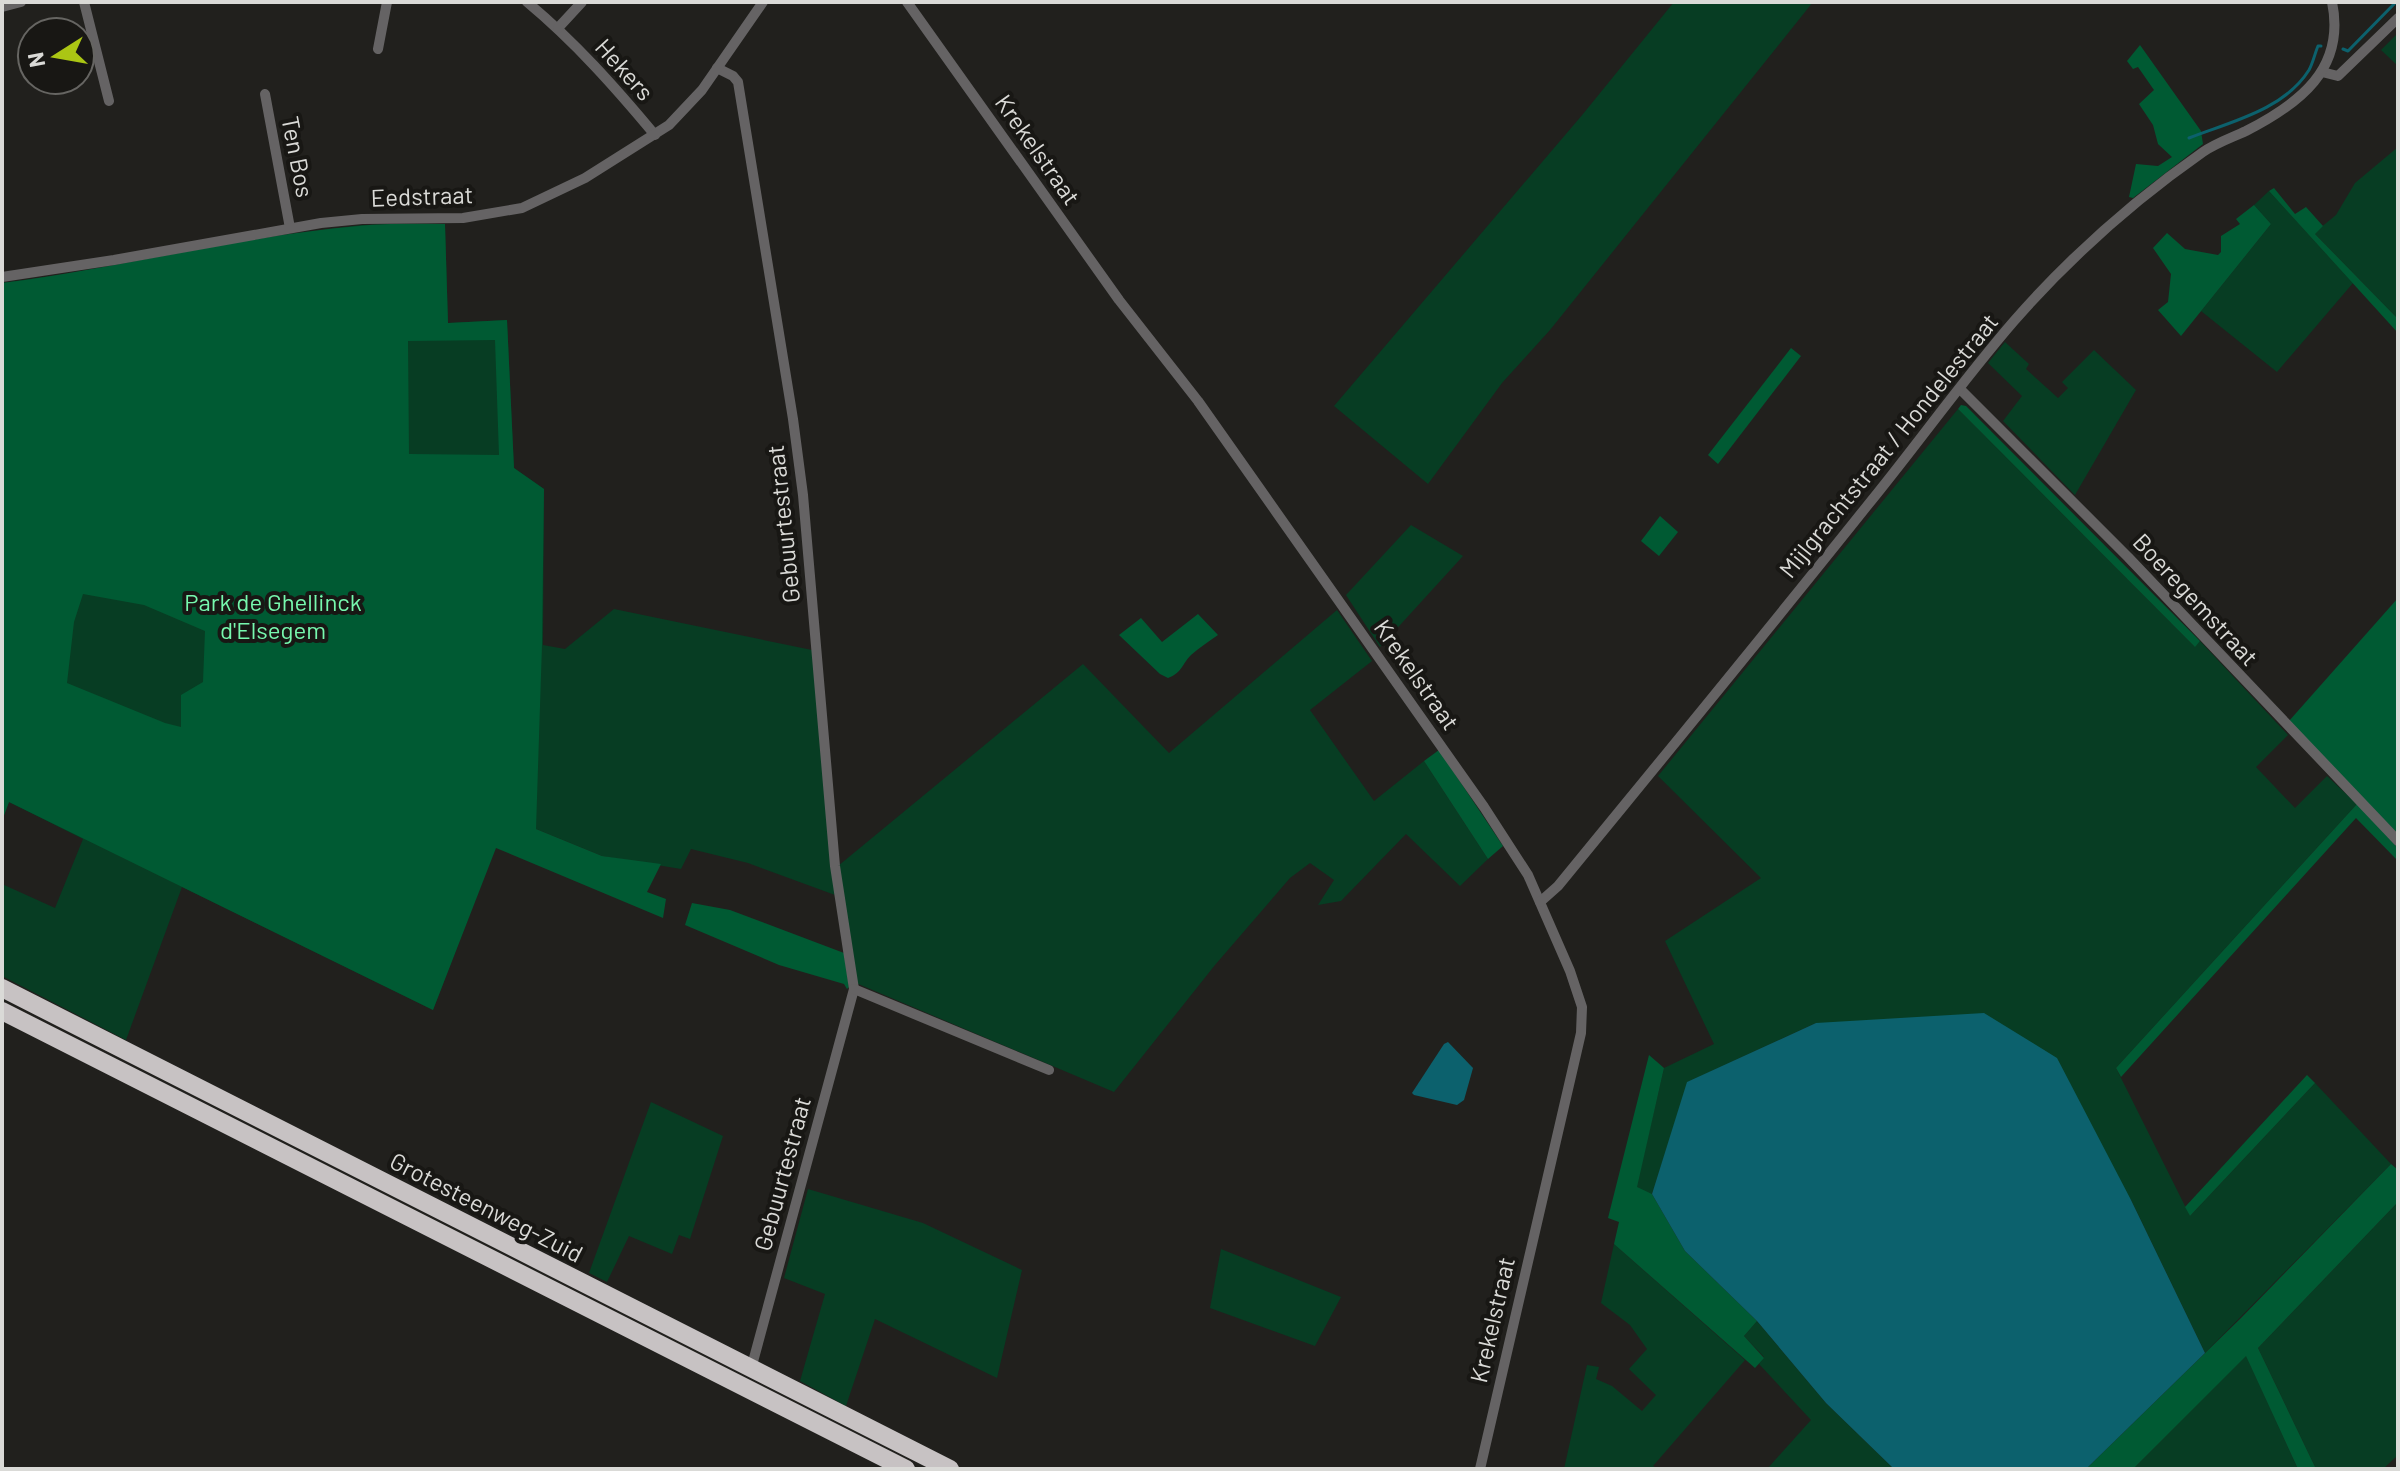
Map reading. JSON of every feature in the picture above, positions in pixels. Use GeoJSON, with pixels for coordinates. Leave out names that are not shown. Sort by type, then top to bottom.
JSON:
{"type":"FeatureCollection","features":[{"type":"Feature","properties":{"kind":"highway","name":"Grotesteenweg-Zuid"},"geometry":{"type":"LineString","coordinates":[[2,988],[950,1469]]}},
{"type":"Feature","properties":{"kind":"highway","name":"Grotesteenweg-Zuid"},"geometry":{"type":"LineString","coordinates":[[2,1011],[906,1469]]}},
{"type":"Feature","properties":{"kind":"street"},"geometry":{"type":"LineString","coordinates":[[2,7],[21,2]]}},
{"type":"Feature","properties":{"kind":"street"},"geometry":{"type":"LineString","coordinates":[[84,2],[109,101]]}},
{"type":"Feature","properties":{"kind":"street"},"geometry":{"type":"LineString","coordinates":[[378,49],[387,2]]}},
{"type":"Feature","properties":{"kind":"street","name":"Hekers"},"geometry":{"type":"LineString","coordinates":[[527,2],[558,28],[611,82],[655,135]]}},
{"type":"Feature","properties":{"kind":"street"},"geometry":{"type":"LineString","coordinates":[[558,28],[582,2]]}},
{"type":"Feature","properties":{"kind":"street","name":"Eedstraat"},"geometry":{"type":"LineString","coordinates":[[2,277],[290,228],[362,219],[472,217],[522,208],[585,178],[655,135],[683,112],[763,2]]}},
{"type":"Feature","properties":{"kind":"street","name":"Krekelstraat"},"geometry":{"type":"LineString","coordinates":[[907,2],[1119,300],[1198,401],[1279,514],[1484,807],[1518,859],[1570,971],[1582,1007],[1581,1033],[1480,1469]]}},
{"type":"Feature","properties":{"kind":"street"},"geometry":{"type":"LineString","coordinates":[[2332,2],[2334,22],[2322,72],[2338,76],[2398,18]]}},
{"type":"Feature","properties":{"kind":"street","name":"Gebuurtestraat"},"geometry":{"type":"LineString","coordinates":[[717,68],[738,82],[793,419],[803,495],[835,866],[854,989],[751,1369]]}},
{"type":"Feature","properties":{"kind":"street","name":"Mijlgrachtstraat / Hondelestraat"},"geometry":{"type":"LineString","coordinates":[[1540,902],[1558,886],[1614,818],[2016,318],[2112,222],[2210,148],[2276,115],[2299,98],[2322,72]]}},
{"type":"Feature","properties":{"kind":"street","name":"Ten Bos"},"geometry":{"type":"LineString","coordinates":[[265,94],[290,228]]}},
{"type":"Feature","properties":{"kind":"street","name":"Boeregemstraat"},"geometry":{"type":"LineString","coordinates":[[1960,389],[2128,557],[2398,841]]}},
{"type":"Feature","properties":{"kind":"street"},"geometry":{"type":"LineString","coordinates":[[854,989],[1049,1070]]}},
{"type":"Feature","properties":{"kind":"green space"},"geometry":{"type":"Polygon","coordinates":[[[1674,2],[1813,2],[1550,330],[1502,383],[1428,484],[1334,406],[1583,114],[1674,2]]]}},
{"type":"Feature","properties":{"kind":"green space"},"geometry":{"type":"Polygon","coordinates":[[[2398,33],[2398,66],[2381,50],[2398,33]]]}},
{"type":"Feature","properties":{"kind":"green space"},"geometry":{"type":"Polygon","coordinates":[[[2140,45],[2201,131],[2203,144],[2133,198],[2129,197],[2136,164],[2158,166],[2172,157],[2158,144],[2153,125],[2139,104],[2154,90],[2138,67],[2133,69],[2127,61],[2140,45]]]}},
{"type":"Feature","properties":{"kind":"green space"},"geometry":{"type":"Polygon","coordinates":[[[2398,147],[2398,319],[2314,233],[2336,215],[2355,183],[2398,147]]]}},
{"type":"Feature","properties":{"kind":"green space"},"geometry":{"type":"Polygon","coordinates":[[[2274,188],[2295,214],[2306,207],[2323,226],[2315,234],[2398,319],[2398,333],[2269,191],[2274,188]]]}},
{"type":"Feature","properties":{"kind":"green space"},"geometry":{"type":"Polygon","coordinates":[[[2269,191],[2353,283],[2277,372],[2201,311],[2271,224],[2254,205],[2269,191]]]}},
{"type":"Feature","properties":{"kind":"green space"},"geometry":{"type":"Polygon","coordinates":[[[2254,205],[2271,224],[2181,336],[2158,310],[2168,302],[2171,274],[2153,248],[2167,233],[2185,249],[2218,255],[2221,252],[2221,236],[2240,224],[2236,219],[2254,205]]]}},
{"type":"Feature","properties":{"kind":"green space","name":"Park de Ghellinck d'Elsegem"},"geometry":{"type":"Polygon","coordinates":[[[380,224],[445,224],[448,323],[507,320],[514,468],[544,489],[536,829],[602,856],[661,864],[647,892],[666,899],[663,918],[496,848],[433,1010],[9,802],[2,821],[2,283],[314,231],[380,224]],[[495,340],[408,341],[409,454],[499,455],[495,340]],[[83,594],[74,622],[67,683],[181,727],[181,695],[203,682],[205,631],[144,605],[83,594]]]}},
{"type":"Feature","properties":{"kind":"green space","name":"Park de Ghellinck d'Elsegem"},"geometry":{"type":"Polygon","coordinates":[[[445,224],[448,323],[507,320],[514,468],[544,489],[543,645],[565,649],[614,609],[812,650],[835,895],[748,863],[691,849],[681,869],[602,856],[536,829],[495,848],[433,1010],[182,887],[126,1040],[2,976],[2,884],[55,908],[83,839],[9,802],[2,820],[2,283],[115,267],[322,230],[362,225],[445,224]]]}},
{"type":"Feature","properties":{"kind":"green space"},"geometry":{"type":"Polygon","coordinates":[[[2005,342],[2029,364],[2026,369],[2058,398],[2068,388],[2062,382],[2094,350],[2136,390],[2075,495],[2003,421],[2022,396],[1988,363],[2005,342]]]}},
{"type":"Feature","properties":{"kind":"green space"},"geometry":{"type":"Polygon","coordinates":[[[1791,348],[1801,356],[1718,464],[1708,455],[1791,348]]]}},
{"type":"Feature","properties":{"kind":"green space"},"geometry":{"type":"Polygon","coordinates":[[[1961,405],[1966,406],[2200,641],[2195,647],[1958,409],[1961,405]]]}},
{"type":"Feature","properties":{"kind":"green space"},"geometry":{"type":"Polygon","coordinates":[[[1958,409],[2194,646],[2200,641],[2288,735],[2256,767],[2295,808],[2327,776],[2357,804],[2116,1068],[2190,1216],[2315,1083],[2391,1164],[2205,1353],[2131,1200],[1816,1023],[1688,1082],[1652,1194],[1636,1188],[1664,1068],[1714,1044],[1665,941],[1761,878],[1658,776],[1958,409]]]}},
{"type":"Feature","properties":{"kind":"green space"},"geometry":{"type":"Polygon","coordinates":[[[1660,516],[1678,532],[1659,556],[1641,541],[1660,516]]]}},
{"type":"Feature","properties":{"kind":"green space"},"geometry":{"type":"Polygon","coordinates":[[[1411,525],[1463,556],[1380,647],[1346,595],[1411,525]]]}},
{"type":"Feature","properties":{"kind":"green space"},"geometry":{"type":"Polygon","coordinates":[[[2398,598],[2398,834],[2289,721],[2398,598]]]}},
{"type":"Feature","properties":{"kind":"green space"},"geometry":{"type":"Polygon","coordinates":[[[1337,610],[1372,661],[1310,710],[1374,801],[1424,761],[1488,859],[1460,886],[1406,834],[1341,901],[1318,905],[1334,880],[1310,863],[1290,878],[1215,965],[1114,1092],[856,983],[838,866],[1083,664],[1169,753],[1337,610]]]}},
{"type":"Feature","properties":{"kind":"green space"},"geometry":{"type":"Polygon","coordinates":[[[1198,614],[1218,635],[1191,655],[1179,671],[1168,678],[1119,635],[1141,618],[1162,642],[1198,614]]]}},
{"type":"Feature","properties":{"kind":"green space"},"geometry":{"type":"Polygon","coordinates":[[[1439,750],[1503,846],[1488,859],[1424,761],[1439,750]]]}},
{"type":"Feature","properties":{"kind":"green space"},"geometry":{"type":"Polygon","coordinates":[[[2357,804],[2398,848],[2398,861],[2356,818],[2121,1077],[2116,1068],[2357,804]]]}},
{"type":"Feature","properties":{"kind":"green space"},"geometry":{"type":"Polygon","coordinates":[[[692,903],[730,910],[844,953],[849,987],[847,989],[844,984],[779,965],[685,925],[692,903]]]}},
{"type":"Feature","properties":{"kind":"green space"},"geometry":{"type":"Polygon","coordinates":[[[1649,1055],[1664,1068],[1637,1187],[1652,1194],[1685,1251],[1757,1321],[1744,1336],[1764,1358],[1755,1368],[1614,1244],[1619,1222],[1608,1218],[1649,1055]]]}},
{"type":"Feature","properties":{"kind":"green space"},"geometry":{"type":"Polygon","coordinates":[[[2307,1075],[2315,1083],[2190,1216],[2185,1207],[2307,1075]]]}},
{"type":"Feature","properties":{"kind":"green space"},"geometry":{"type":"Polygon","coordinates":[[[651,1102],[723,1136],[690,1239],[679,1235],[672,1254],[629,1236],[607,1282],[589,1273],[651,1102]]]}},
{"type":"Feature","properties":{"kind":"green space"},"geometry":{"type":"Polygon","coordinates":[[[2391,1164],[2398,1170],[2398,1202],[2258,1348],[2316,1469],[2298,1469],[2246,1356],[2133,1469],[2086,1469],[2241,1318],[2391,1164]]]}},
{"type":"Feature","properties":{"kind":"green space"},"geometry":{"type":"Polygon","coordinates":[[[808,1189],[923,1223],[1022,1270],[997,1378],[875,1319],[846,1406],[800,1381],[825,1294],[784,1278],[808,1189]]]}},
{"type":"Feature","properties":{"kind":"green space"},"geometry":{"type":"Polygon","coordinates":[[[2398,1202],[2398,1455],[2383,1469],[2316,1469],[2258,1348],[2398,1202]]]}},
{"type":"Feature","properties":{"kind":"green space"},"geometry":{"type":"Polygon","coordinates":[[[1614,1244],[1745,1360],[1653,1466],[1659,1469],[1564,1469],[1587,1365],[1599,1367],[1596,1379],[1612,1386],[1642,1411],[1656,1395],[1629,1369],[1647,1349],[1630,1325],[1601,1303],[1614,1244]]]}},
{"type":"Feature","properties":{"kind":"green space"},"geometry":{"type":"Polygon","coordinates":[[[1221,1249],[1341,1297],[1315,1346],[1210,1308],[1221,1249]]]}},
{"type":"Feature","properties":{"kind":"green space"},"geometry":{"type":"Polygon","coordinates":[[[1757,1321],[1826,1403],[1894,1469],[1767,1469],[1811,1420],[1759,1364],[1764,1357],[1744,1336],[1757,1321]]]}},
{"type":"Feature","properties":{"kind":"green space"},"geometry":{"type":"Polygon","coordinates":[[[2246,1355],[2298,1469],[2133,1469],[2246,1355]]]}},
{"type":"Feature","properties":{"kind":"water"},"geometry":{"type":"Polygon","coordinates":[[[1984,1013],[2057,1058],[2131,1200],[2205,1353],[2086,1469],[1894,1469],[1826,1403],[1757,1321],[1685,1251],[1652,1194],[1687,1082],[1816,1023],[1984,1013]]]}},
{"type":"Feature","properties":{"kind":"water"},"geometry":{"type":"Polygon","coordinates":[[[1448,1042],[1473,1068],[1464,1100],[1457,1105],[1412,1093],[1448,1042]]]}},
{"type":"Feature","properties":{"kind":"waterway"},"geometry":{"type":"LineString","coordinates":[[2343,49],[2348,51],[2396,2]]}},
{"type":"Feature","properties":{"kind":"waterway"},"geometry":{"type":"LineString","coordinates":[[2189,138],[2271,105],[2298,84],[2309,70],[2318,46],[2321,46]]}}]}
